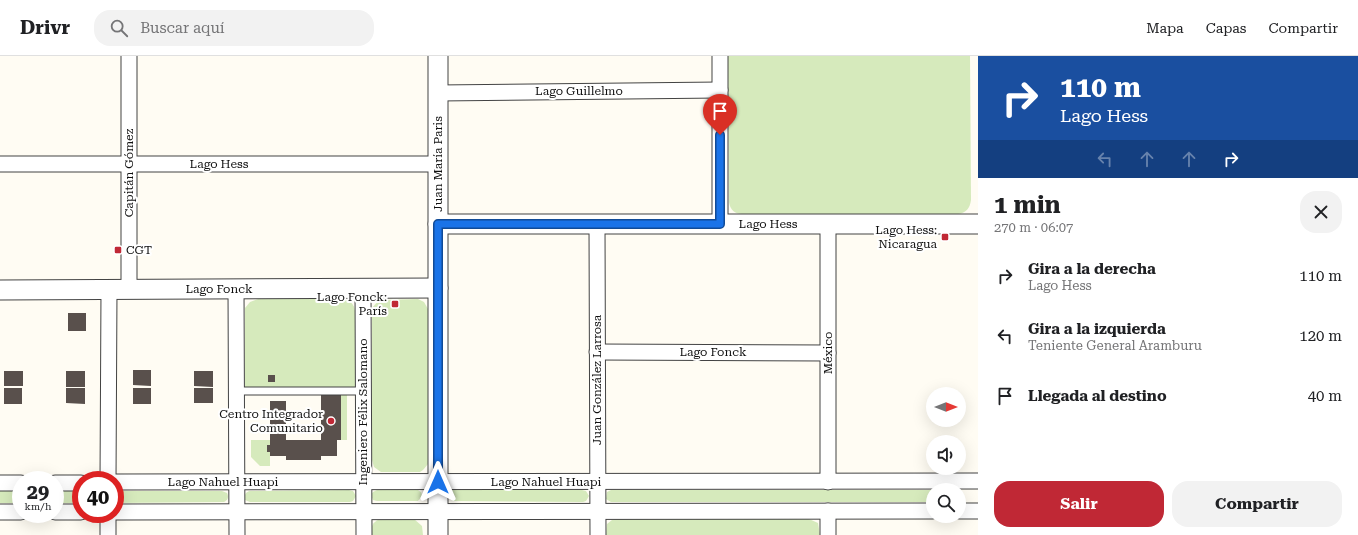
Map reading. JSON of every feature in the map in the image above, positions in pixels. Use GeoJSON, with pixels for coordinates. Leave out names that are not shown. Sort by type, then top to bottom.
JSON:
{"type":"FeatureCollection","features":[{"type":"Feature","properties":{"kind":"street","name":"Capitán Gómez"},"geometry":{"type":"LineString","coordinates":[[129,56],[129,290]]}},
{"type":"Feature","properties":{"kind":"street","name":"Juan María Paris"},"geometry":{"type":"LineString","coordinates":[[438,56],[438,535]]}},
{"type":"Feature","properties":{"kind":"street"},"geometry":{"type":"LineString","coordinates":[[720,56],[720,224]]}},
{"type":"Feature","properties":{"kind":"street","name":"Lago Guillelmo"},"geometry":{"type":"LineString","coordinates":[[438,92],[720,90]]}},
{"type":"Feature","properties":{"kind":"street","name":"Lago Hess"},"geometry":{"type":"LineString","coordinates":[[0,164],[438,164]]}},
{"type":"Feature","properties":{"kind":"street","name":"Lago Hess"},"geometry":{"type":"LineString","coordinates":[[438,224],[978,224]]}},
{"type":"Feature","properties":{"kind":"street","name":"Juan González Larrosa"},"geometry":{"type":"LineString","coordinates":[[597,224],[598,535]]}},
{"type":"Feature","properties":{"kind":"street","name":"México"},"geometry":{"type":"LineString","coordinates":[[828,224],[828,482]]}},
{"type":"Feature","properties":{"kind":"street","name":"Lago Fonck"},"geometry":{"type":"LineString","coordinates":[[0,290],[438,288]]}},
{"type":"Feature","properties":{"kind":"street"},"geometry":{"type":"LineString","coordinates":[[236,289],[237,535]]}},
{"type":"Feature","properties":{"kind":"street","name":"Ingeniero Félix Salomano"},"geometry":{"type":"LineString","coordinates":[[363,289],[364,535]]}},
{"type":"Feature","properties":{"kind":"street"},"geometry":{"type":"LineString","coordinates":[[108,471],[109,290]]}},
{"type":"Feature","properties":{"kind":"street","name":"Lago Fonck"},"geometry":{"type":"LineString","coordinates":[[597,352],[828,353]]}},
{"type":"Feature","properties":{"kind":"street","name":"Lago Nahuel Huapi"},"geometry":{"type":"LineString","coordinates":[[124,482],[978,481]]}},
{"type":"Feature","properties":{"kind":"street"},"geometry":{"type":"LineString","coordinates":[[0,483],[12,483]]}},
{"type":"Feature","properties":{"kind":"street"},"geometry":{"type":"LineString","coordinates":[[828,511],[828,535]]}},
{"type":"Feature","properties":{"kind":"street"},"geometry":{"type":"LineString","coordinates":[[124,512],[926,511]]}},
{"type":"Feature","properties":{"kind":"street"},"geometry":{"type":"LineString","coordinates":[[966,511],[978,511]]}},
{"type":"Feature","properties":{"kind":"street"},"geometry":{"type":"LineString","coordinates":[[0,512],[12,512]]}},
{"type":"Feature","properties":{"kind":"street"},"geometry":{"type":"LineString","coordinates":[[108,523],[108,535]]}},
{"type":"Feature","properties":{"kind":"lane"},"geometry":{"type":"LineString","coordinates":[[236,391],[363,391]]}},
{"type":"Feature","properties":{"kind":"green space"},"geometry":{"type":"Polygon","coordinates":[[[728,56],[970,56],[971,200],[969,208],[963,213],[958,214],[742,214],[735,212],[730,207],[729,202],[728,56]]]}},
{"type":"Feature","properties":{"kind":"green space"},"geometry":{"type":"Polygon","coordinates":[[[258,299],[348,300],[354,306],[355,311],[355,387],[245,387],[245,308],[250,302],[258,299]]]}},
{"type":"Feature","properties":{"kind":"green space"},"geometry":{"type":"Polygon","coordinates":[[[418,299],[424,302],[428,309],[428,464],[420,472],[381,472],[374,467],[372,460],[372,308],[379,300],[418,299]]]}},
{"type":"Feature","properties":{"kind":"green space"},"geometry":{"type":"Polygon","coordinates":[[[341,395],[347,395],[347,440],[341,440],[341,395]]]}},
{"type":"Feature","properties":{"kind":"green space"},"geometry":{"type":"Polygon","coordinates":[[[251,440],[270,440],[270,445],[267,446],[267,452],[270,452],[270,466],[260,466],[251,457],[251,440]]]}},
{"type":"Feature","properties":{"kind":"green space"},"geometry":{"type":"Polygon","coordinates":[[[377,490],[418,490],[421,492],[422,496],[418,501],[377,501],[373,500],[371,495],[377,490]]]}},
{"type":"Feature","properties":{"kind":"green space"},"geometry":{"type":"Polygon","coordinates":[[[453,490],[582,490],[586,491],[589,496],[586,501],[583,502],[453,501],[448,497],[449,492],[453,490]]]}},
{"type":"Feature","properties":{"kind":"green space"},"geometry":{"type":"Polygon","coordinates":[[[611,490],[926,490],[926,502],[611,502],[606,499],[607,492],[611,490]]]}},
{"type":"Feature","properties":{"kind":"green space"},"geometry":{"type":"Polygon","coordinates":[[[0,491],[12,491],[12,503],[0,503],[0,491]]]}},
{"type":"Feature","properties":{"kind":"green space"},"geometry":{"type":"Polygon","coordinates":[[[64,491],[72,491],[72,503],[64,503],[64,491]]]}},
{"type":"Feature","properties":{"kind":"green space"},"geometry":{"type":"Polygon","coordinates":[[[124,491],[222,491],[227,493],[228,497],[224,502],[124,503],[124,491]]]}},
{"type":"Feature","properties":{"kind":"green space"},"geometry":{"type":"Polygon","coordinates":[[[250,491],[353,491],[356,496],[353,501],[350,502],[250,502],[245,500],[246,493],[250,491]]]}},
{"type":"Feature","properties":{"kind":"green space"},"geometry":{"type":"Polygon","coordinates":[[[380,519],[414,519],[422,526],[423,535],[371,535],[372,525],[380,519]]]}},
{"type":"Feature","properties":{"kind":"green space"},"geometry":{"type":"Polygon","coordinates":[[[809,519],[818,523],[820,535],[606,535],[607,524],[612,520],[809,519]]]}},
{"type":"Feature","properties":{"kind":"building"},"geometry":{"type":"Polygon","coordinates":[[[68,313],[86,313],[86,331],[68,331],[68,313]]]}},
{"type":"Feature","properties":{"kind":"building"},"geometry":{"type":"Polygon","coordinates":[[[133,370],[151,370],[151,386],[133,385],[133,370]]]}},
{"type":"Feature","properties":{"kind":"building"},"geometry":{"type":"Polygon","coordinates":[[[4,371],[23,371],[23,386],[4,386],[4,371]]]}},
{"type":"Feature","properties":{"kind":"building"},"geometry":{"type":"Polygon","coordinates":[[[66,371],[85,371],[85,387],[66,387],[66,371]]]}},
{"type":"Feature","properties":{"kind":"building"},"geometry":{"type":"Polygon","coordinates":[[[194,371],[213,371],[213,387],[194,386],[194,371]]]}},
{"type":"Feature","properties":{"kind":"building"},"geometry":{"type":"Polygon","coordinates":[[[268,375],[275,375],[275,382],[268,382],[268,375]]]}},
{"type":"Feature","properties":{"kind":"building"},"geometry":{"type":"Polygon","coordinates":[[[4,388],[22,388],[22,404],[4,404],[4,388]]]}},
{"type":"Feature","properties":{"kind":"building"},"geometry":{"type":"Polygon","coordinates":[[[66,388],[85,388],[85,404],[66,403],[66,388]]]}},
{"type":"Feature","properties":{"kind":"building"},"geometry":{"type":"Polygon","coordinates":[[[133,388],[151,388],[151,404],[133,404],[133,388]]]}},
{"type":"Feature","properties":{"kind":"building"},"geometry":{"type":"Polygon","coordinates":[[[194,388],[213,388],[213,403],[194,403],[194,388]]]}},
{"type":"Feature","properties":{"kind":"building","name":"Centro Integrador Comunitario"},"geometry":{"type":"Polygon","coordinates":[[[321,395],[341,395],[341,440],[337,440],[337,456],[321,456],[321,460],[286,460],[286,456],[270,456],[270,452],[267,452],[267,445],[270,445],[270,401],[286,401],[286,440],[321,440],[321,395]]]}},
{"type":"Feature","properties":{"kind":"place","name":"Lago Hess: Nicaragua"},"geometry":{"type":"Point","coordinates":[945,237]}},
{"type":"Feature","properties":{"kind":"place","name":"CGT"},"geometry":{"type":"Point","coordinates":[118,250]}},
{"type":"Feature","properties":{"kind":"place","name":"Lago Fonck: París"},"geometry":{"type":"Point","coordinates":[395,304]}},
{"type":"Feature","properties":{"kind":"place","name":"Centro Integrador Comunitario"},"geometry":{"type":"Point","coordinates":[331,421]}},
{"type":"Feature","properties":{"kind":"route"},"geometry":{"type":"LineString","coordinates":[[438,482],[438,224],[720,224],[720,135]]}}]}
